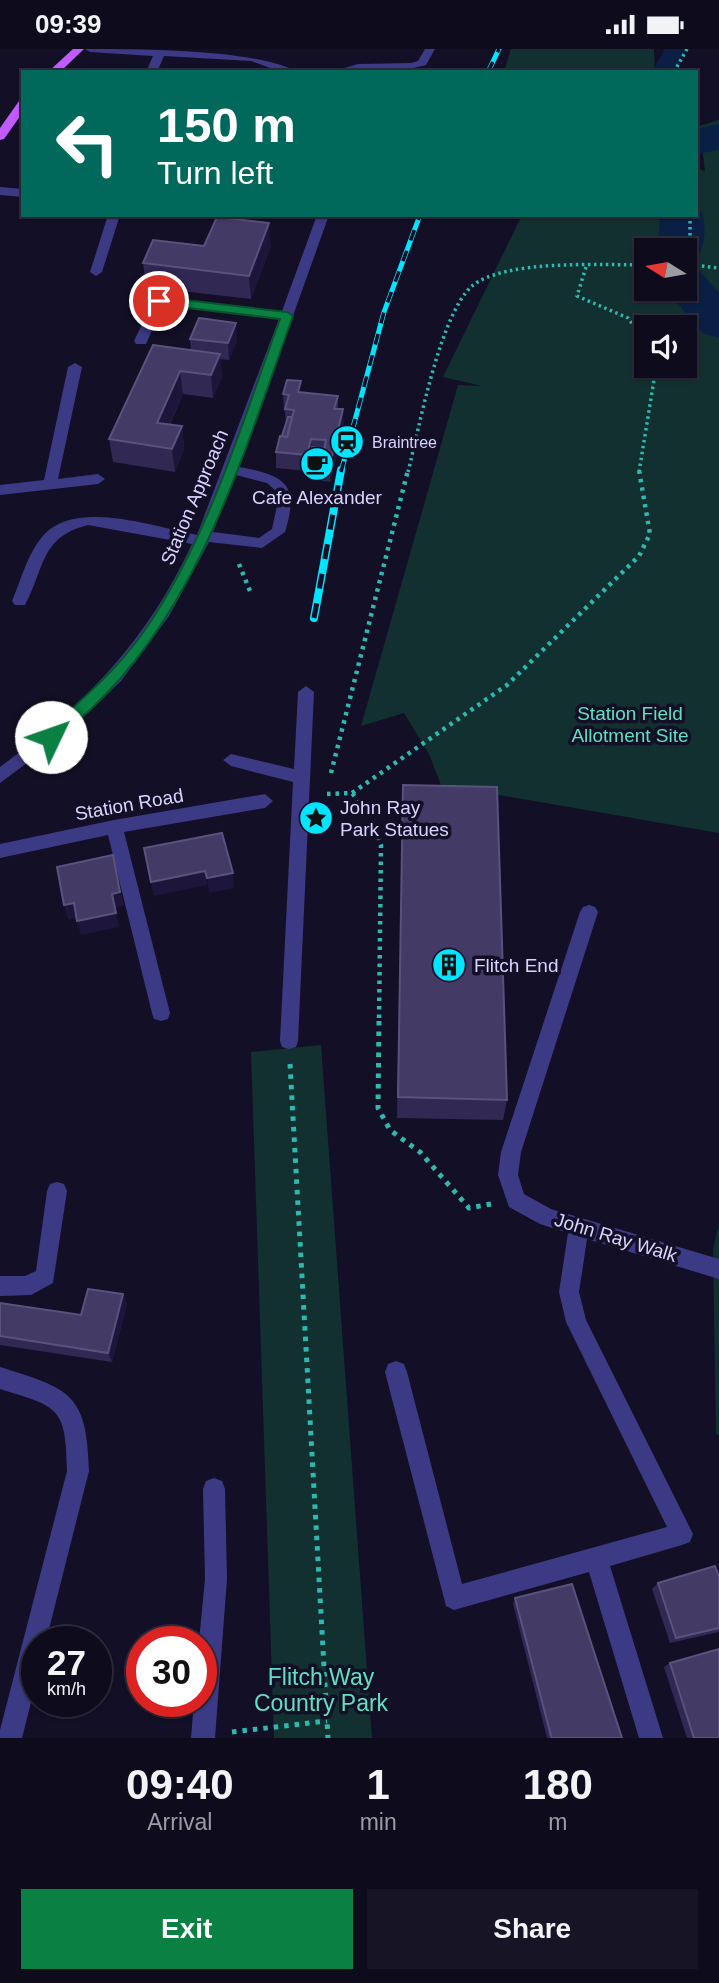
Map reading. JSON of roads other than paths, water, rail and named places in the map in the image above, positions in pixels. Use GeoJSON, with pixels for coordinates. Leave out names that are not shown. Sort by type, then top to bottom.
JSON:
{"type":"FeatureCollection","features":[{"type":"Feature","properties":{"kind":"main road"},"geometry":{"type":"LineString","coordinates":[[55,70],[79,49]]}},
{"type":"Feature","properties":{"kind":"main road"},"geometry":{"type":"LineString","coordinates":[[0,137],[21,106]]}},
{"type":"Feature","properties":{"kind":"street"},"geometry":{"type":"LineString","coordinates":[[90,49],[160,53],[182,60],[252,58],[286,70]]}},
{"type":"Feature","properties":{"kind":"street"},"geometry":{"type":"LineString","coordinates":[[346,70],[372,65],[407,69],[422,63],[430,49]]}},
{"type":"Feature","properties":{"kind":"street"},"geometry":{"type":"LineString","coordinates":[[152,70],[160,53]]}},
{"type":"Feature","properties":{"kind":"street"},"geometry":{"type":"LineString","coordinates":[[0,191],[21,193]]}},
{"type":"Feature","properties":{"kind":"street"},"geometry":{"type":"LineString","coordinates":[[96,272],[113,217]]}},
{"type":"Feature","properties":{"kind":"street","name":"Station Approach"},"geometry":{"type":"LineString","coordinates":[[0,776],[51,737],[112,680],[146,639],[203,539],[232,470],[322,217]]}},
{"type":"Feature","properties":{"kind":"street"},"geometry":{"type":"LineString","coordinates":[[141,341],[159,301],[287,316]]}},
{"type":"Feature","properties":{"kind":"street"},"geometry":{"type":"LineString","coordinates":[[50,484],[75,367]]}},
{"type":"Feature","properties":{"kind":"street"},"geometry":{"type":"LineString","coordinates":[[20,601],[45,539],[57,529],[74,523],[88,520],[203,539],[262,543],[278,532],[287,495],[277,480],[232,470]]}},
{"type":"Feature","properties":{"kind":"street"},"geometry":{"type":"LineString","coordinates":[[0,490],[98,479]]}},
{"type":"Feature","properties":{"kind":"street"},"geometry":{"type":"LineString","coordinates":[[289,1041],[306,692]]}},
{"type":"Feature","properties":{"kind":"street"},"geometry":{"type":"LineString","coordinates":[[231,760],[300,777]]}},
{"type":"Feature","properties":{"kind":"street","name":"Station Road"},"geometry":{"type":"LineString","coordinates":[[0,851],[114,827],[265,801]]}},
{"type":"Feature","properties":{"kind":"street"},"geometry":{"type":"LineString","coordinates":[[114,827],[161,1013]]}},
{"type":"Feature","properties":{"kind":"street","name":"John Ray Walk"},"geometry":{"type":"LineString","coordinates":[[589,912],[511,1152],[508,1175],[516,1200],[547,1217],[719,1269]]}},
{"type":"Feature","properties":{"kind":"street"},"geometry":{"type":"LineString","coordinates":[[0,1286],[33,1286],[40,1284],[46,1276],[57,1191]]}},
{"type":"Feature","properties":{"kind":"street"},"geometry":{"type":"LineString","coordinates":[[396,1372],[454,1598],[682,1534],[576,1322],[569,1293],[579,1226]]}},
{"type":"Feature","properties":{"kind":"street"},"geometry":{"type":"LineString","coordinates":[[1,1379],[63,1402],[73,1412],[78,1433],[78,1471],[10,1738]]}},
{"type":"Feature","properties":{"kind":"street"},"geometry":{"type":"LineString","coordinates":[[203,1737],[216,1579],[214,1489]]}},
{"type":"Feature","properties":{"kind":"street"},"geometry":{"type":"LineString","coordinates":[[596,1557],[651,1738]]}},
{"type":"Feature","properties":{"kind":"waterway"},"geometry":{"type":"LineString","coordinates":[[664,70],[676,49]]}},
{"type":"Feature","properties":{"kind":"waterway"},"geometry":{"type":"LineString","coordinates":[[698,142],[719,137]]}},
{"type":"Feature","properties":{"kind":"waterway"},"geometry":{"type":"LineString","coordinates":[[681,238],[682,217]]}},
{"type":"Feature","properties":{"kind":"waterway"},"geometry":{"type":"LineString","coordinates":[[697,297],[719,323]]}},
{"type":"Feature","properties":{"kind":"railway"},"geometry":{"type":"LineString","coordinates":[[489,70],[499,49]]}},
{"type":"Feature","properties":{"kind":"railway"},"geometry":{"type":"LineString","coordinates":[[341,472],[384,312],[419,217]]}},
{"type":"Feature","properties":{"kind":"railway"},"geometry":{"type":"LineString","coordinates":[[314,618],[341,470]]}},
{"type":"Feature","properties":{"kind":"place","name":"Braintree"},"geometry":{"type":"Point","coordinates":[347,442]}},
{"type":"Feature","properties":{"kind":"place","name":"Cafe Alexander"},"geometry":{"type":"Point","coordinates":[317,464]}},
{"type":"Feature","properties":{"kind":"place","name":"John Ray Park Statues"},"geometry":{"type":"Point","coordinates":[316,818]}},
{"type":"Feature","properties":{"kind":"place","name":"Flitch End"},"geometry":{"type":"Point","coordinates":[449,965]}},
{"type":"Feature","properties":{"kind":"park label","name":"Station Field Allotment Site"},"geometry":{"type":"Point","coordinates":[630,724]}},
{"type":"Feature","properties":{"kind":"park label","name":"Flitch Way Country Park"},"geometry":{"type":"Point","coordinates":[321,1690]}}]}
